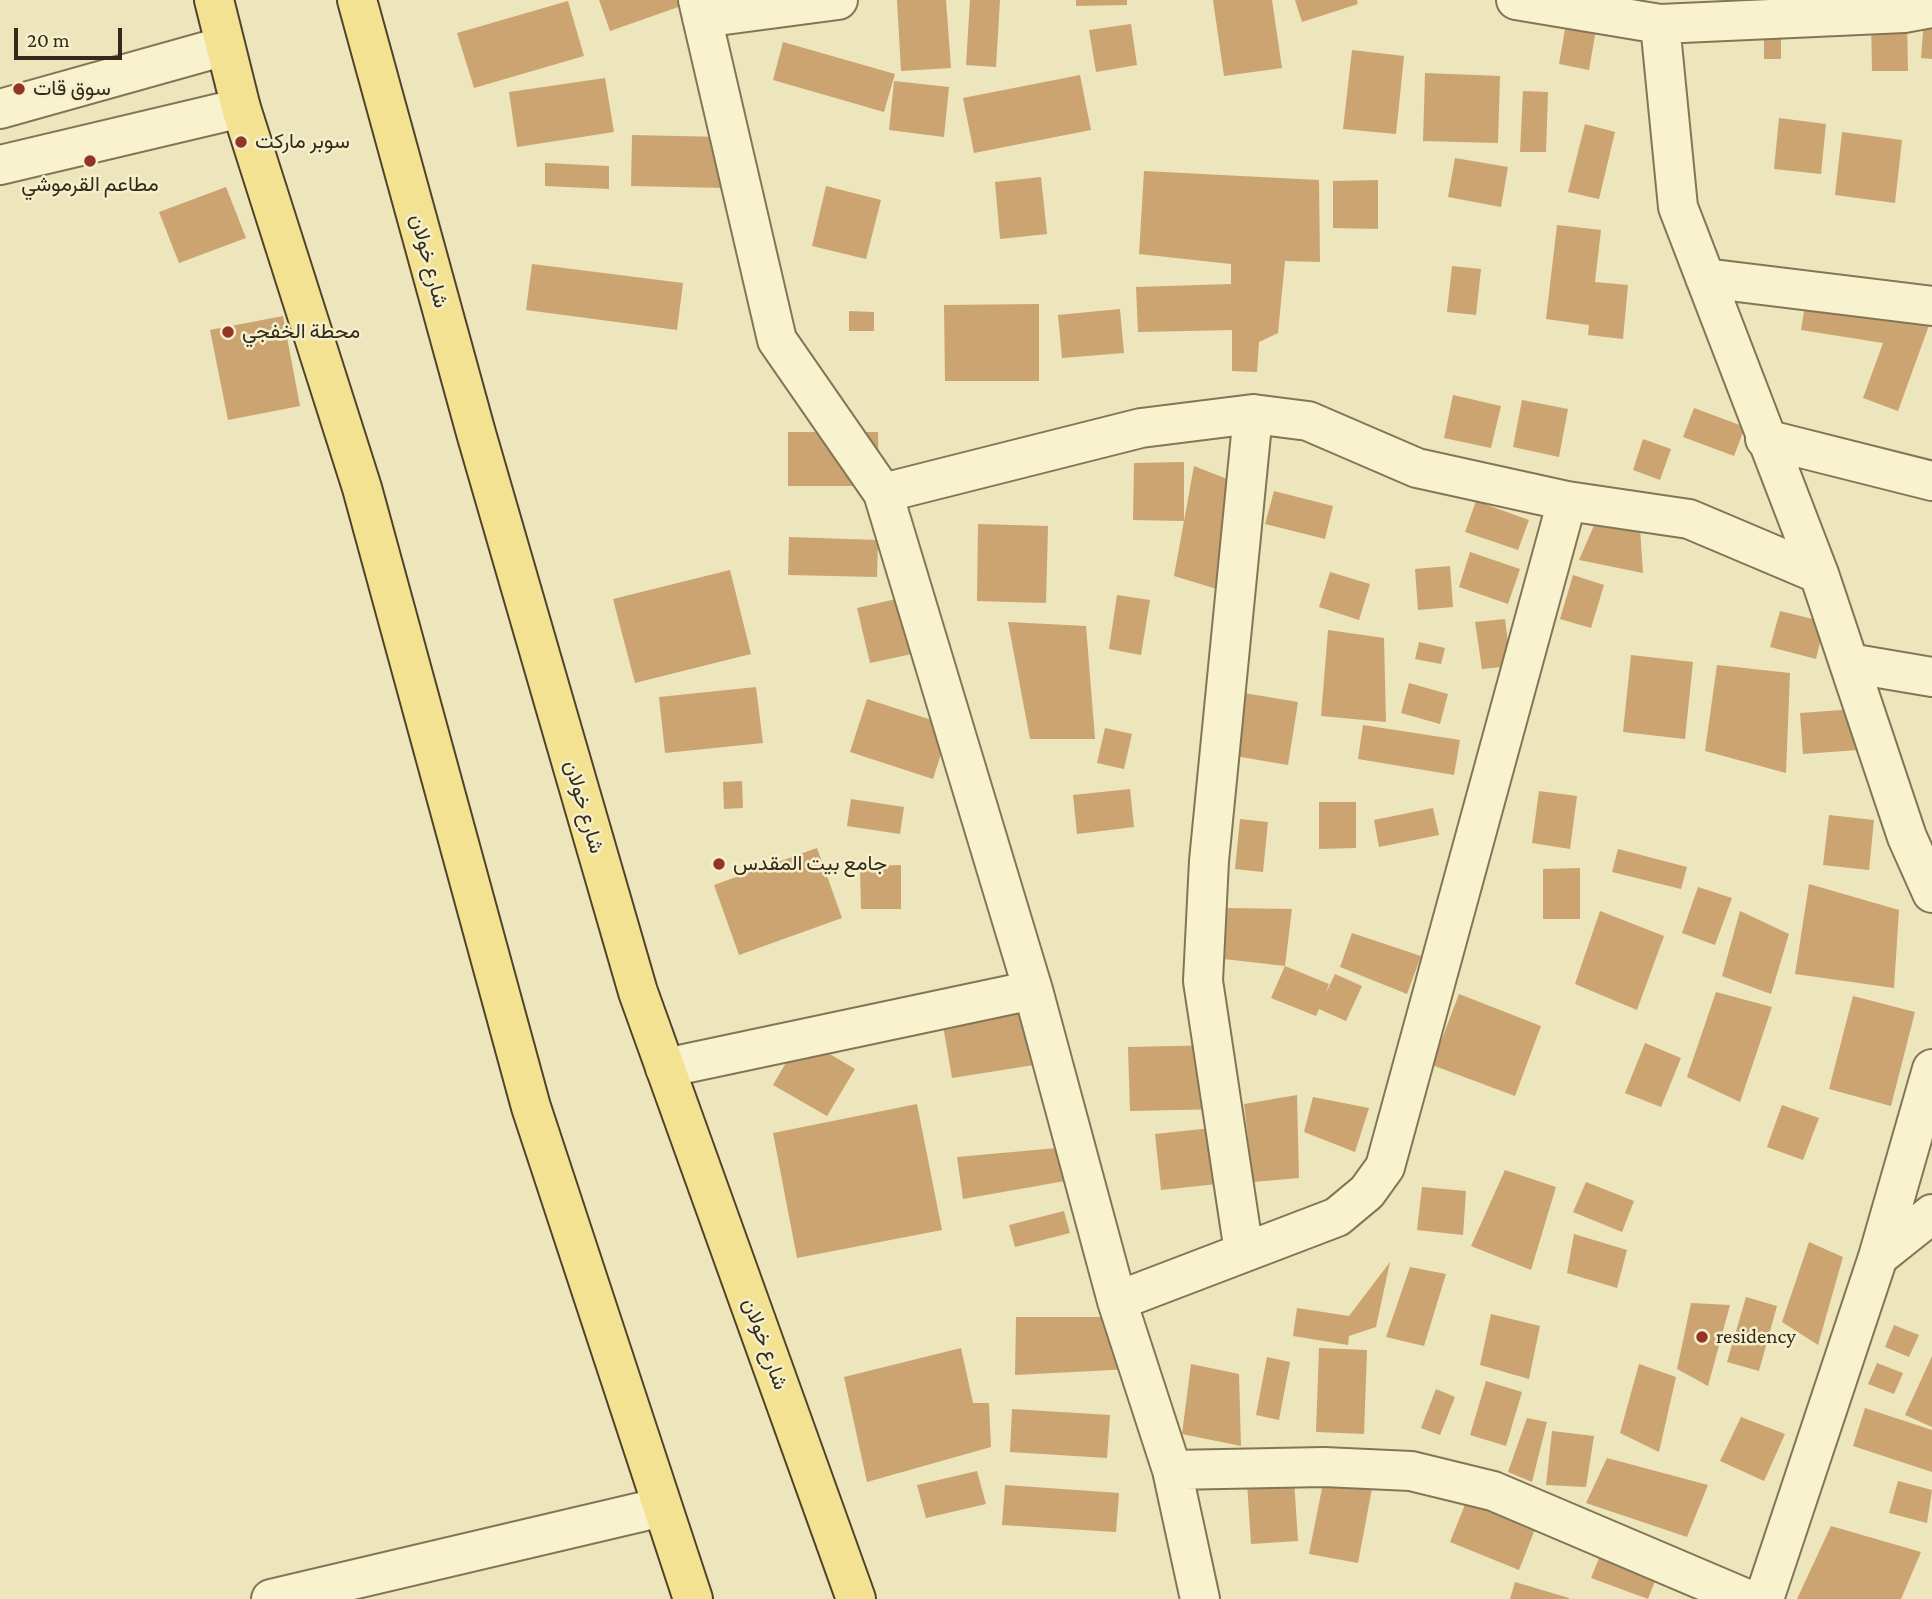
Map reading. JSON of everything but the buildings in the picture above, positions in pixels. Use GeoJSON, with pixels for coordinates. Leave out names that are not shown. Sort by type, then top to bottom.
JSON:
{"type":"FeatureCollection","features":[{"type":"Feature","properties":{"kind":"main road"},"geometry":{"type":"LineString","coordinates":[[214,0],[241,108],[362,488],[531,1108],[693,1599]]}},
{"type":"Feature","properties":{"kind":"main road","name":"شارع خولان"},"geometry":{"type":"LineString","coordinates":[[358,0],[476,433],[638,992],[856,1599]]}},
{"type":"Feature","properties":{"kind":"street"},"geometry":{"type":"LineString","coordinates":[[838,0],[700,9],[777,340],[883,493],[1033,990],[1116,1301],[1172,1471],[1200,1599]]}},
{"type":"Feature","properties":{"kind":"street"},"geometry":{"type":"LineString","coordinates":[[1516,0],[1660,24],[1904,13],[1932,8]]}},
{"type":"Feature","properties":{"kind":"street"},"geometry":{"type":"LineString","coordinates":[[1660,24],[1678,207],[1819,574],[1907,837],[1932,893]]}},
{"type":"Feature","properties":{"kind":"street"},"geometry":{"type":"LineString","coordinates":[[0,108],[225,46]]}},
{"type":"Feature","properties":{"kind":"street"},"geometry":{"type":"LineString","coordinates":[[0,165],[241,108]]}},
{"type":"Feature","properties":{"kind":"street"},"geometry":{"type":"LineString","coordinates":[[1705,278],[1932,306]]}},
{"type":"Feature","properties":{"kind":"street"},"geometry":{"type":"LineString","coordinates":[[883,493],[1141,428],[1253,414],[1308,421],[1416,468],[1567,501],[1689,519],[1819,574]]}},
{"type":"Feature","properties":{"kind":"street"},"geometry":{"type":"LineString","coordinates":[[1244,1252],[1203,981],[1209,861],[1253,414]]}},
{"type":"Feature","properties":{"kind":"street"},"geometry":{"type":"LineString","coordinates":[[1765,439],[1932,481]]}},
{"type":"Feature","properties":{"kind":"street"},"geometry":{"type":"LineString","coordinates":[[1116,1301],[1336,1217],[1367,1192],[1385,1167],[1567,501]]}},
{"type":"Feature","properties":{"kind":"street"},"geometry":{"type":"LineString","coordinates":[[1849,663],[1932,677]]}},
{"type":"Feature","properties":{"kind":"street"},"geometry":{"type":"LineString","coordinates":[[665,1068],[1033,990]]}},
{"type":"Feature","properties":{"kind":"street"},"geometry":{"type":"LineString","coordinates":[[1764,1599],[1878,1257],[1932,1069]]}},
{"type":"Feature","properties":{"kind":"street"},"geometry":{"type":"LineString","coordinates":[[1878,1257],[1932,1214]]}},
{"type":"Feature","properties":{"kind":"street"},"geometry":{"type":"LineString","coordinates":[[1172,1471],[1324,1467],[1411,1471],[1493,1491],[1747,1599]]}},
{"type":"Feature","properties":{"kind":"street"},"geometry":{"type":"LineString","coordinates":[[271,1599],[662,1507]]}},
{"type":"Feature","properties":{"kind":"place","name":"سوق قات"},"geometry":{"type":"Point","coordinates":[19,89]}},
{"type":"Feature","properties":{"kind":"place","name":"سوبر ماركت"},"geometry":{"type":"Point","coordinates":[241,142]}},
{"type":"Feature","properties":{"kind":"place","name":"مطاعم القرموشي"},"geometry":{"type":"Point","coordinates":[90,161]}},
{"type":"Feature","properties":{"kind":"place","name":"محطة الخفجي"},"geometry":{"type":"Point","coordinates":[228,332]}},
{"type":"Feature","properties":{"kind":"place","name":"جامع بيت المقدس"},"geometry":{"type":"Point","coordinates":[719,864]}},
{"type":"Feature","properties":{"kind":"place","name":"residency"},"geometry":{"type":"Point","coordinates":[1702,1337]}}]}
